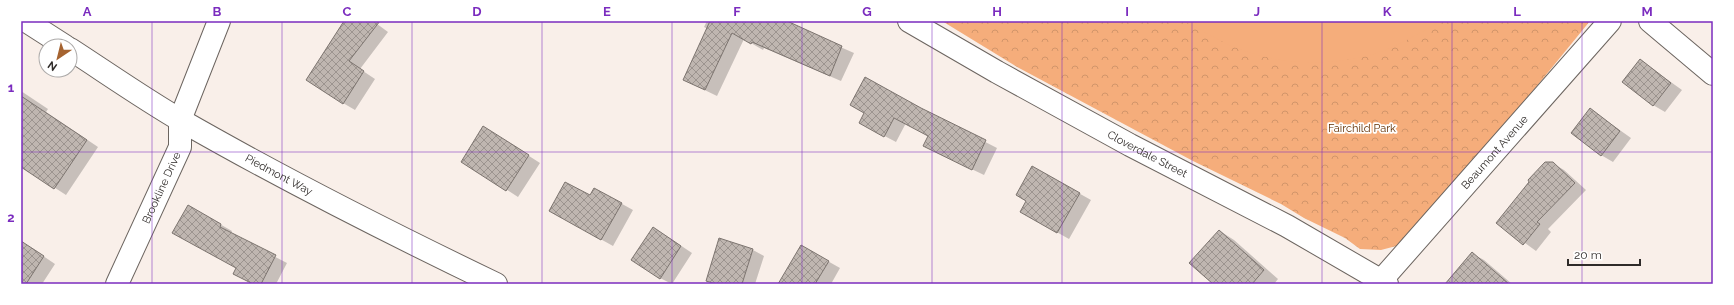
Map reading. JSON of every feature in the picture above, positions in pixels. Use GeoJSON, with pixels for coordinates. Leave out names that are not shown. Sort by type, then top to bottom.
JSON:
{"type":"FeatureCollection","features":[{"type":"Feature","properties":{"kind":"street"},"geometry":{"type":"LineString","coordinates":[[26,21],[53,38]]}},
{"type":"Feature","properties":{"kind":"street","name":"Brookline Drive"},"geometry":{"type":"LineString","coordinates":[[118,284],[180,147],[180,120],[219,21]]}},
{"type":"Feature","properties":{"kind":"street","name":"Cloverdale Street"},"geometry":{"type":"LineString","coordinates":[[909,21],[997,72],[1117,138],[1286,226],[1382,283]]}},
{"type":"Feature","properties":{"kind":"street","name":"Beaumont Avenue"},"geometry":{"type":"LineString","coordinates":[[1382,283],[1610,21]]}},
{"type":"Feature","properties":{"kind":"street"},"geometry":{"type":"LineString","coordinates":[[1650,21],[1713,74]]}},
{"type":"Feature","properties":{"kind":"street","name":"Piedmont Way"},"geometry":{"type":"LineString","coordinates":[[78,54],[180,120],[356,216],[496,284]]}},
{"type":"Feature","properties":{"kind":"green space","name":"Fairchild Park"},"geometry":{"type":"Polygon","coordinates":[[[942,21],[1590,21],[1514,114],[1400,245],[1381,250],[1360,249],[1345,238],[1304,218],[1281,204],[1193,161],[1019,68],[942,21]]]}},
{"type":"Feature","properties":{"kind":"green space"},"geometry":{"type":"Polygon","coordinates":[[[1184,21],[1442,21],[1386,50],[1367,56],[1332,62],[1296,62],[1261,56],[1244,51],[1227,44],[1184,21]]]}},
{"type":"Feature","properties":{"kind":"building"},"geometry":{"type":"Polygon","coordinates":[[[344,21],[380,21],[349,61],[364,71],[343,104],[306,80],[344,21]]]}},
{"type":"Feature","properties":{"kind":"building"},"geometry":{"type":"Polygon","coordinates":[[[710,21],[787,21],[842,46],[830,76],[752,42],[751,44],[732,33],[705,90],[683,80],[710,21]]]}},
{"type":"Feature","properties":{"kind":"building"},"geometry":{"type":"Polygon","coordinates":[[[1640,59],[1671,83],[1653,106],[1622,82],[1640,59]]]}},
{"type":"Feature","properties":{"kind":"building"},"geometry":{"type":"Polygon","coordinates":[[[865,77],[921,108],[986,140],[972,170],[923,146],[928,136],[894,118],[884,137],[859,123],[864,113],[850,105],[865,77]]]}},
{"type":"Feature","properties":{"kind":"building"},"geometry":{"type":"Polygon","coordinates":[[[21,96],[87,140],[54,189],[21,167],[21,96]]]}},
{"type":"Feature","properties":{"kind":"building"},"geometry":{"type":"Polygon","coordinates":[[[1590,108],[1620,131],[1601,156],[1571,133],[1590,108]]]}},
{"type":"Feature","properties":{"kind":"building"},"geometry":{"type":"Polygon","coordinates":[[[483,126],[529,155],[506,191],[461,162],[483,126]]]}},
{"type":"Feature","properties":{"kind":"building"},"geometry":{"type":"Polygon","coordinates":[[[1545,162],[1553,162],[1575,183],[1537,222],[1540,224],[1523,245],[1496,223],[1529,182],[1528,180],[1545,162]]]}},
{"type":"Feature","properties":{"kind":"building"},"geometry":{"type":"Polygon","coordinates":[[[1032,166],[1080,193],[1057,233],[1020,212],[1026,201],[1016,195],[1032,166]]]}},
{"type":"Feature","properties":{"kind":"building"},"geometry":{"type":"Polygon","coordinates":[[[565,182],[590,195],[594,188],[622,203],[601,240],[549,211],[565,182]]]}},
{"type":"Feature","properties":{"kind":"building"},"geometry":{"type":"Polygon","coordinates":[[[188,205],[221,224],[220,227],[276,255],[261,284],[253,284],[233,274],[236,268],[172,233],[188,205]]]}},
{"type":"Feature","properties":{"kind":"building"},"geometry":{"type":"Polygon","coordinates":[[[653,227],[681,246],[660,279],[631,260],[653,227]]]}},
{"type":"Feature","properties":{"kind":"building"},"geometry":{"type":"Polygon","coordinates":[[[1219,230],[1264,270],[1252,284],[1213,284],[1189,263],[1219,230]]]}},
{"type":"Feature","properties":{"kind":"building"},"geometry":{"type":"Polygon","coordinates":[[[719,238],[753,249],[742,284],[716,284],[706,281],[719,238]]]}},
{"type":"Feature","properties":{"kind":"building"},"geometry":{"type":"Polygon","coordinates":[[[21,241],[44,256],[26,284],[21,284],[21,241]]]}},
{"type":"Feature","properties":{"kind":"building"},"geometry":{"type":"Polygon","coordinates":[[[801,245],[829,261],[815,284],[778,284],[801,245]]]}},
{"type":"Feature","properties":{"kind":"building"},"geometry":{"type":"Polygon","coordinates":[[[1472,252],[1509,284],[1445,284],[1472,252]]]}}]}
